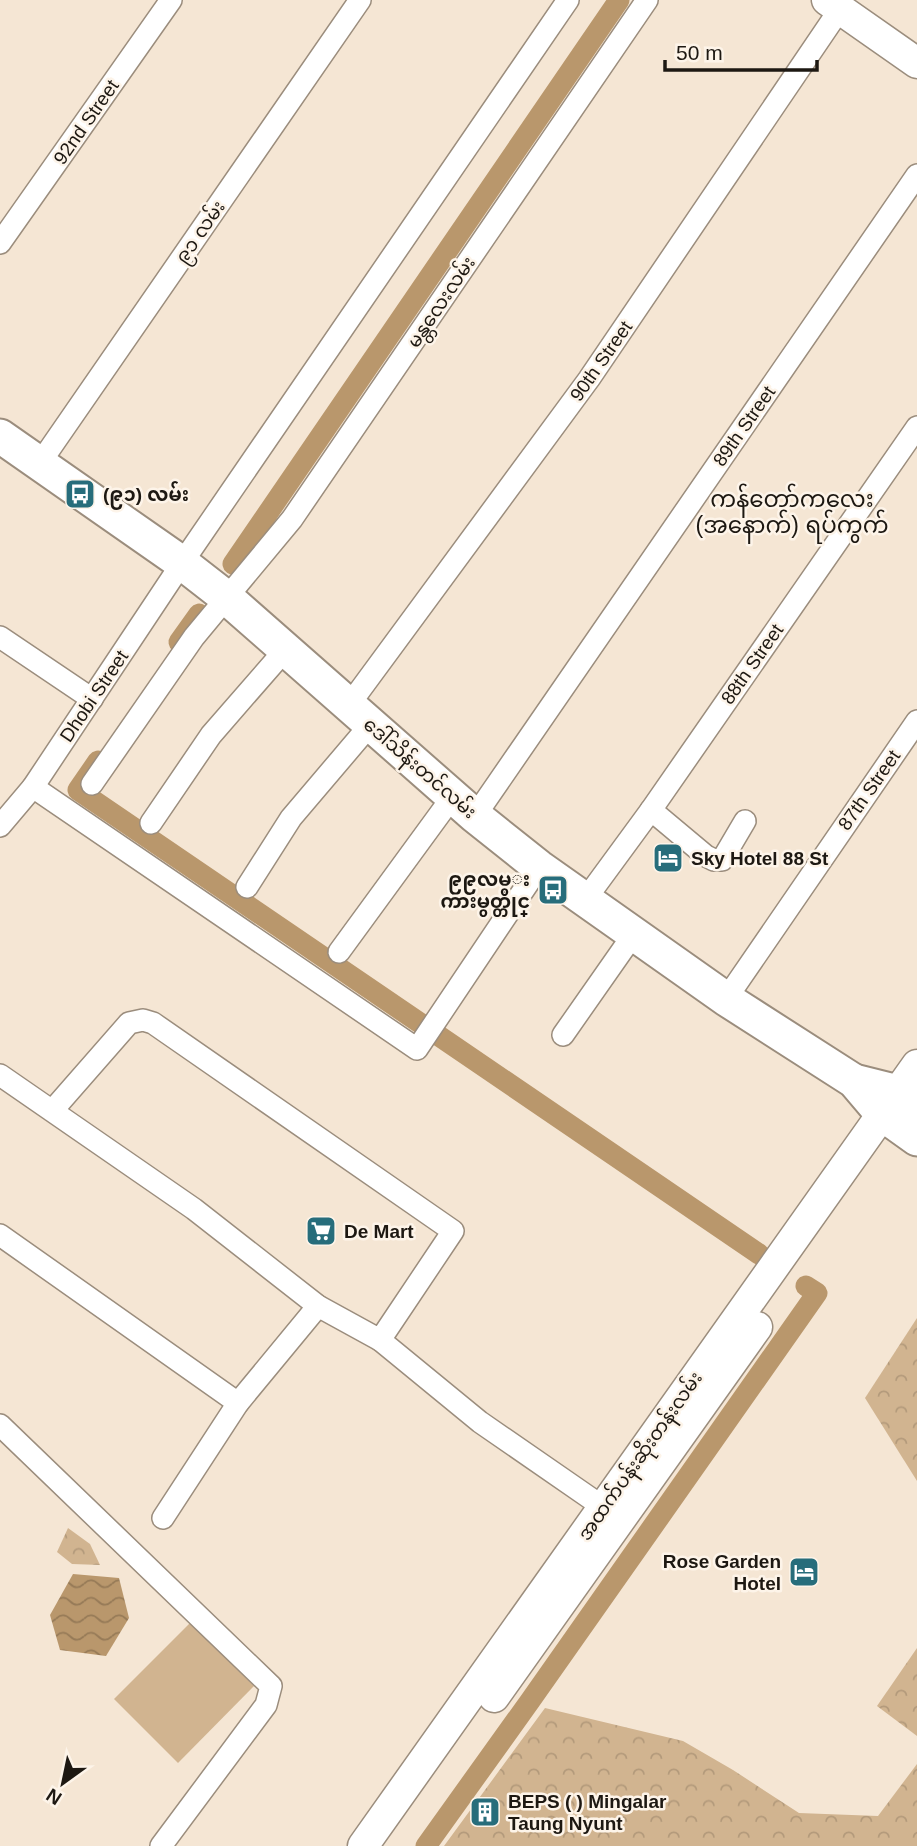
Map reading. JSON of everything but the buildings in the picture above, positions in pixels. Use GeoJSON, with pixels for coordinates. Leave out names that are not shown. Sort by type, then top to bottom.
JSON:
{"type":"FeatureCollection","features":[{"type":"Feature","properties":{"kind":"main road"},"geometry":{"type":"LineString","coordinates":[[833,4],[917,63]]}},
{"type":"Feature","properties":{"kind":"main road","name":"ဒေါ်သိန်းတင်လမ်း"},"geometry":{"type":"LineString","coordinates":[[0,436],[182,563],[227,598],[464,806],[540,867],[726,999],[854,1081],[908,1106]]}},
{"type":"Feature","properties":{"kind":"main road","name":"အထက်ပန်းဆိုးတန်းလမ်း"},"geometry":{"type":"LineString","coordinates":[[363,1846],[423,1779],[729,1348],[908,1106]]}},
{"type":"Feature","properties":{"kind":"main road","name":"အထက်ပန်းဆိုးတန်းလမ်း"},"geometry":{"type":"LineString","coordinates":[[388,1846],[423,1779]]}},
{"type":"Feature","properties":{"kind":"street","name":"92nd Street"},"geometry":{"type":"LineString","coordinates":[[0,243],[171,0]]}},
{"type":"Feature","properties":{"kind":"street","name":"၉၁ လမ်း"},"geometry":{"type":"LineString","coordinates":[[40,463],[360,0]]}},
{"type":"Feature","properties":{"kind":"street"},"geometry":{"type":"LineString","coordinates":[[182,563],[568,0]]}},
{"type":"Feature","properties":{"kind":"street","name":"မန္တလေးလမ်း"},"geometry":{"type":"LineString","coordinates":[[92,784],[194,638],[292,519],[648,0]]}},
{"type":"Feature","properties":{"kind":"street","name":"90th Street"},"geometry":{"type":"LineString","coordinates":[[247,887],[359,715],[589,379],[833,4]]}},
{"type":"Feature","properties":{"kind":"street","name":"89th Street"},"geometry":{"type":"LineString","coordinates":[[339,952],[464,806],[917,175]]}},
{"type":"Feature","properties":{"kind":"street","name":"88th Street"},"geometry":{"type":"LineString","coordinates":[[585,900],[651,810],[917,427]]}},
{"type":"Feature","properties":{"kind":"street","name":"Dhobi Street"},"geometry":{"type":"LineString","coordinates":[[0,826],[8,802],[33,787],[182,563]]}},
{"type":"Feature","properties":{"kind":"street"},"geometry":{"type":"LineString","coordinates":[[0,637],[92,699]]}},
{"type":"Feature","properties":{"kind":"street"},"geometry":{"type":"LineString","coordinates":[[151,823],[211,735],[285,650]]}},
{"type":"Feature","properties":{"kind":"street","name":"87th Street"},"geometry":{"type":"LineString","coordinates":[[726,999],[917,721]]}},
{"type":"Feature","properties":{"kind":"street"},"geometry":{"type":"LineString","coordinates":[[33,787],[417,1049],[540,867]]}},
{"type":"Feature","properties":{"kind":"street"},"geometry":{"type":"LineString","coordinates":[[651,810],[714,860],[722,860],[745,821]]}},
{"type":"Feature","properties":{"kind":"street"},"geometry":{"type":"LineString","coordinates":[[563,1035],[633,935]]}},
{"type":"Feature","properties":{"kind":"street"},"geometry":{"type":"LineString","coordinates":[[52,1111],[129,1023],[143,1020],[153,1024],[439,1221],[453,1231],[380,1340]]}},
{"type":"Feature","properties":{"kind":"street"},"geometry":{"type":"LineString","coordinates":[[2,1081],[52,1111],[194,1209],[318,1306],[380,1340],[480,1422],[611,1514]]}},
{"type":"Feature","properties":{"kind":"street"},"geometry":{"type":"LineString","coordinates":[[0,1235],[238,1403]]}},
{"type":"Feature","properties":{"kind":"street"},"geometry":{"type":"LineString","coordinates":[[163,1518],[238,1403],[318,1306]]}},
{"type":"Feature","properties":{"kind":"street"},"geometry":{"type":"LineString","coordinates":[[0,1425],[271,1686],[266,1705],[161,1846]]}},
{"type":"Feature","properties":{"kind":"green space"},"geometry":{"type":"Polygon","coordinates":[[[917,1318],[917,1481],[865,1398],[917,1318]]]}},
{"type":"Feature","properties":{"kind":"green space"},"geometry":{"type":"Polygon","coordinates":[[[68,1528],[90,1544],[100,1565],[72,1564],[57,1552],[68,1528]]]}},
{"type":"Feature","properties":{"kind":"green space"},"geometry":{"type":"Polygon","coordinates":[[[190,1623],[254,1686],[178,1763],[114,1699],[190,1623]]]}},
{"type":"Feature","properties":{"kind":"green space"},"geometry":{"type":"Polygon","coordinates":[[[917,1648],[917,1736],[877,1706],[917,1648]]]}},
{"type":"Feature","properties":{"kind":"green space"},"geometry":{"type":"Polygon","coordinates":[[[545,1708],[683,1741],[799,1813],[878,1816],[917,1764],[917,1846],[444,1846],[545,1708]]]}},
{"type":"Feature","properties":{"kind":"water"},"geometry":{"type":"Polygon","coordinates":[[[73,1574],[119,1578],[129,1618],[106,1656],[60,1650],[50,1615],[73,1574]]]}},
{"type":"Feature","properties":{"kind":"waterway"},"geometry":{"type":"LineString","coordinates":[[233,564],[619,0]]}},
{"type":"Feature","properties":{"kind":"waterway"},"geometry":{"type":"LineString","coordinates":[[179,642],[199,614]]}},
{"type":"Feature","properties":{"kind":"waterway"},"geometry":{"type":"LineString","coordinates":[[98,761],[78,790],[759,1254]]}},
{"type":"Feature","properties":{"kind":"waterway"},"geometry":{"type":"LineString","coordinates":[[426,1846],[817,1293],[806,1286]]}},
{"type":"Feature","properties":{"kind":"place","name":"(၉၁) လမ်း"},"geometry":{"type":"Point","coordinates":[80,494]}},
{"type":"Feature","properties":{"kind":"place","name":"Sky Hotel 88 St"},"geometry":{"type":"Point","coordinates":[668,858]}},
{"type":"Feature","properties":{"kind":"place","name":"၉၉လမ္း ကားမွတ္တိုင္"},"geometry":{"type":"Point","coordinates":[553,890]}},
{"type":"Feature","properties":{"kind":"place","name":"De Mart"},"geometry":{"type":"Point","coordinates":[321,1231]}},
{"type":"Feature","properties":{"kind":"place","name":"Rose Garden Hotel"},"geometry":{"type":"Point","coordinates":[804,1572]}},
{"type":"Feature","properties":{"kind":"place","name":"BEPS ( ) Mingalar Taung Nyunt"},"geometry":{"type":"Point","coordinates":[485,1812]}},
{"type":"Feature","properties":{"kind":"district","name":"ကန်တော်ကလေး (အနောက်) ရပ်ကွက်"},"geometry":{"type":"Point","coordinates":[792,512]}}]}
